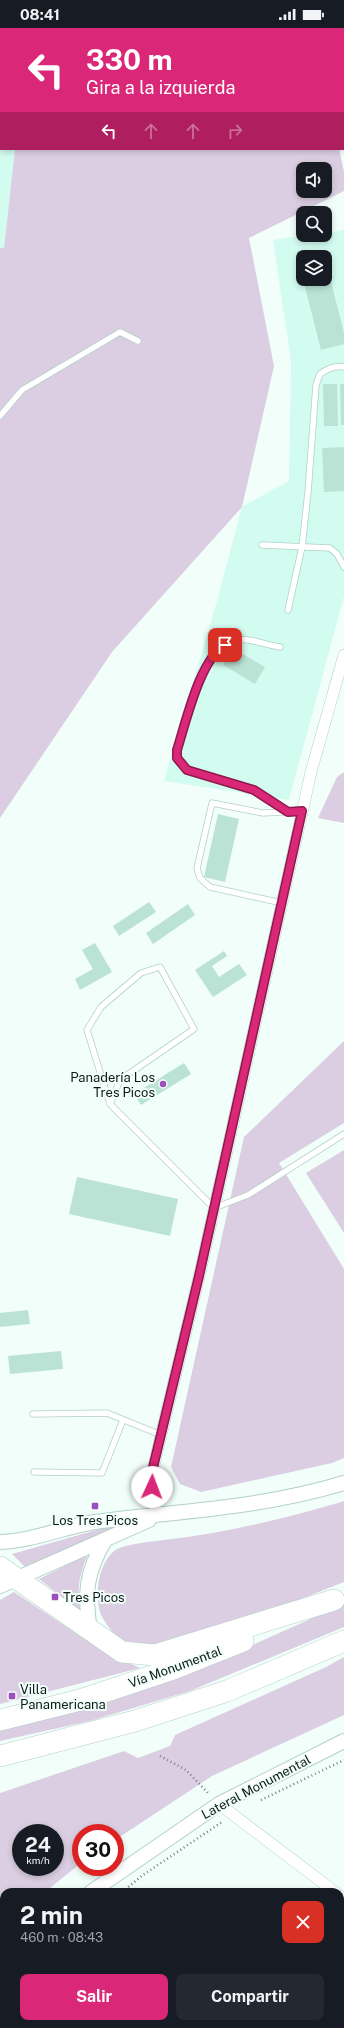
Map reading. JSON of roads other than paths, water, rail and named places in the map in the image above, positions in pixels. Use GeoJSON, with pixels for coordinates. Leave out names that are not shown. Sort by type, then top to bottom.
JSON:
{"type":"FeatureCollection","features":[{"type":"Feature","properties":{"kind":"highway"},"geometry":{"type":"LineString","coordinates":[[6,1577],[122,1652],[155,1655],[339,1598]]}},
{"type":"Feature","properties":{"kind":"highway","name":"Vía Monumental"},"geometry":{"type":"LineString","coordinates":[[0,1720],[80,1700],[173,1670],[339,1598]]}},
{"type":"Feature","properties":{"kind":"highway"},"geometry":{"type":"LineString","coordinates":[[0,1756],[105,1729],[227,1691],[344,1641]]}},
{"type":"Feature","properties":{"kind":"highway"},"geometry":{"type":"LineString","coordinates":[[0,1772],[29,1758],[105,1729]]}},
{"type":"Feature","properties":{"kind":"street"},"geometry":{"type":"LineString","coordinates":[[157,1516],[151,1476],[214,1208],[302,811],[319,741],[344,655]]}},
{"type":"Feature","properties":{"kind":"street"},"geometry":{"type":"LineString","coordinates":[[0,1542],[42,1535],[92,1523],[157,1516],[277,1499],[344,1483]]}},
{"type":"Feature","properties":{"kind":"street"},"geometry":{"type":"LineString","coordinates":[[6,1577],[105,1540],[157,1516]]}},
{"type":"Feature","properties":{"kind":"street"},"geometry":{"type":"LineString","coordinates":[[90,1630],[87,1609],[88,1580],[95,1558],[105,1540]]}},
{"type":"Feature","properties":{"kind":"street","name":"Lateral Monumental"},"geometry":{"type":"LineString","coordinates":[[97,1888],[219,1804],[344,1741]]}},
{"type":"Feature","properties":{"kind":"street"},"geometry":{"type":"LineString","coordinates":[[219,1804],[330,1888]]}},
{"type":"Feature","properties":{"kind":"lane"},"geometry":{"type":"LineString","coordinates":[[0,416],[22,390],[120,332],[138,341]]}},
{"type":"Feature","properties":{"kind":"lane"},"geometry":{"type":"LineString","coordinates":[[288,610],[302,547],[308,492],[316,385],[320,374],[323,372],[339,366],[344,367]]}},
{"type":"Feature","properties":{"kind":"lane"},"geometry":{"type":"LineString","coordinates":[[262,545],[330,548],[337,554],[344,567]]}},
{"type":"Feature","properties":{"kind":"lane"},"geometry":{"type":"LineString","coordinates":[[280,647],[242,640],[232,641],[218,649],[205,667],[177,750],[177,758],[187,770],[254,790],[288,812]]}},
{"type":"Feature","properties":{"kind":"lane"},"geometry":{"type":"LineString","coordinates":[[282,902],[210,887],[200,878],[197,868],[212,803],[263,812],[302,811]]}},
{"type":"Feature","properties":{"kind":"lane"},"geometry":{"type":"LineString","coordinates":[[110,1104],[120,1080],[194,1029],[160,967],[141,973],[101,1007],[87,1030],[110,1104],[214,1208],[248,1195],[344,1134]]}},
{"type":"Feature","properties":{"kind":"lane"},"geometry":{"type":"LineString","coordinates":[[34,1414],[107,1413],[161,1435]]}},
{"type":"Feature","properties":{"kind":"lane"},"geometry":{"type":"LineString","coordinates":[[34,1472],[102,1473],[123,1420]]}},
{"type":"Feature","properties":{"kind":"place","name":"Panadería Los Tres Picos"},"geometry":{"type":"Point","coordinates":[163,1084]}},
{"type":"Feature","properties":{"kind":"place","name":"Los Tres Picos"},"geometry":{"type":"Point","coordinates":[95,1506]}},
{"type":"Feature","properties":{"kind":"place","name":"Tres Picos"},"geometry":{"type":"Point","coordinates":[55,1597]}},
{"type":"Feature","properties":{"kind":"place","name":"Villa Panamericana"},"geometry":{"type":"Point","coordinates":[12,1696]}}]}
